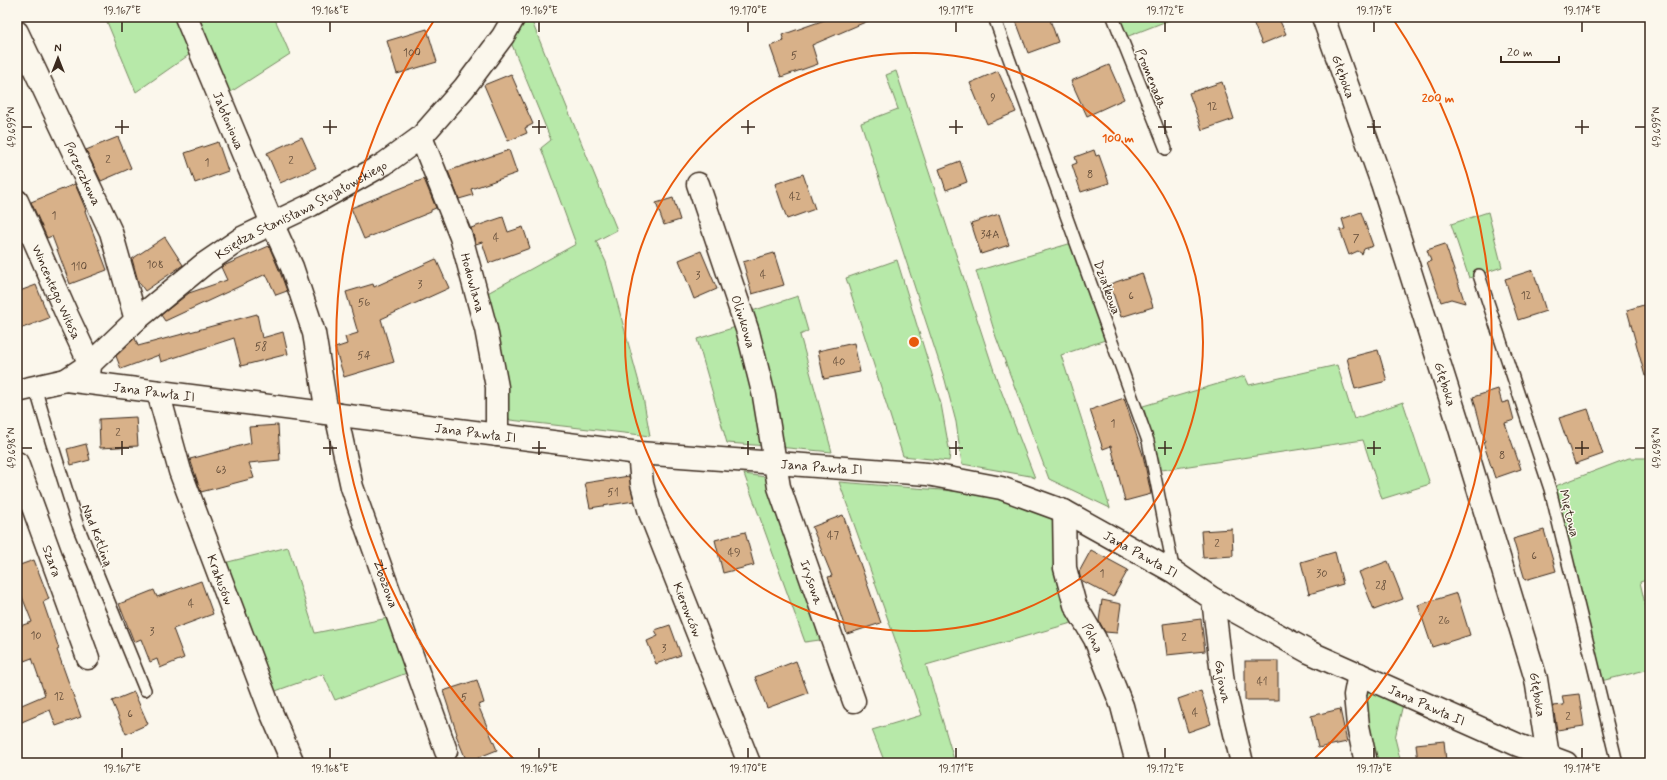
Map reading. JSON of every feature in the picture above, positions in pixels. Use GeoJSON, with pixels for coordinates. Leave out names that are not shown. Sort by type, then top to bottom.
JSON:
{"type":"FeatureCollection","features":[{"type":"Feature","properties":{"kind":"street","name":"Jabłoniowa"},"geometry":{"type":"LineString","coordinates":[[186,17],[292,268],[314,333],[332,413]]}},
{"type":"Feature","properties":{"kind":"street","name":"Księdza Stanisława Stojałowskiego"},"geometry":{"type":"LineString","coordinates":[[89,374],[136,320],[204,264],[236,242],[311,205],[384,164],[421,137],[464,88],[514,17]]}},
{"type":"Feature","properties":{"kind":"street","name":"Głęboka"},"geometry":{"type":"LineString","coordinates":[[1323,17],[1382,183],[1457,419],[1536,679],[1558,761]]}},
{"type":"Feature","properties":{"kind":"street","name":"Porzeczkowa"},"geometry":{"type":"LineString","coordinates":[[17,32],[111,232],[136,320]]}},
{"type":"Feature","properties":{"kind":"street","name":"Hodowlana"},"geometry":{"type":"LineString","coordinates":[[421,137],[461,237],[486,329],[497,388],[497,435]]}},
{"type":"Feature","properties":{"kind":"street","name":"Oliwkowa"},"geometry":{"type":"LineString","coordinates":[[698,184],[748,332],[764,396],[775,462]]}},
{"type":"Feature","properties":{"kind":"street","name":"Wincentego Witosa"},"geometry":{"type":"LineString","coordinates":[[17,201],[67,315],[89,374]]}},
{"type":"Feature","properties":{"kind":"street","name":"Jana Pawła II"},"geometry":{"type":"LineString","coordinates":[[26,389],[89,374],[158,392],[639,453],[927,474],[1001,488],[1064,511],[1174,572],[1213,599],[1309,652],[1518,745],[1558,761]]}},
{"type":"Feature","properties":{"kind":"street","name":"Krakusów"},"geometry":{"type":"LineString","coordinates":[[158,392],[180,471],[270,712],[293,763]]}},
{"type":"Feature","properties":{"kind":"street","name":"Zbożowa"},"geometry":{"type":"LineString","coordinates":[[332,413],[352,487],[446,751]]}},
{"type":"Feature","properties":{"kind":"street","name":"Kierowców"},"geometry":{"type":"LineString","coordinates":[[639,453],[642,484],[650,513],[749,763]]}},
{"type":"Feature","properties":{"kind":"street","name":"Irysowa"},"geometry":{"type":"LineString","coordinates":[[775,462],[779,486],[854,701]]}},
{"type":"Feature","properties":{"kind":"street","name":"Szara"},"geometry":{"type":"LineString","coordinates":[[17,463],[88,658]]}},
{"type":"Feature","properties":{"kind":"street","name":"Polna"},"geometry":{"type":"LineString","coordinates":[[1064,511],[1065,568],[1075,605],[1096,639],[1122,706],[1137,763]]}},
{"type":"Feature","properties":{"kind":"street","name":"Gajowa"},"geometry":{"type":"LineString","coordinates":[[1213,599],[1223,683],[1242,763]]}},
{"type":"Feature","properties":{"kind":"street"},"geometry":{"type":"LineString","coordinates":[[1359,674],[1355,695],[1358,726],[1366,763]]}},
{"type":"Feature","properties":{"kind":"lane","name":"Działkowa"},"geometry":{"type":"LineString","coordinates":[[994,17],[1148,440],[1174,572]]}},
{"type":"Feature","properties":{"kind":"lane","name":"Promenada"},"geometry":{"type":"LineString","coordinates":[[1113,17],[1166,149]]}},
{"type":"Feature","properties":{"kind":"lane","name":"Miętowa"},"geometry":{"type":"LineString","coordinates":[[1479,275],[1550,489],[1617,763]]}},
{"type":"Feature","properties":{"kind":"lane","name":"Nad Kotliną"},"geometry":{"type":"LineString","coordinates":[[26,389],[47,428],[78,526],[145,690]]}},
{"type":"Feature","properties":{"kind":"green space"},"geometry":{"type":"Polygon","coordinates":[[[105,17],[181,17],[196,50],[136,92],[105,17]]]}},
{"type":"Feature","properties":{"kind":"green space"},"geometry":{"type":"Polygon","coordinates":[[[194,17],[274,17],[290,54],[226,95],[194,17]]]}},
{"type":"Feature","properties":{"kind":"green space"},"geometry":{"type":"Polygon","coordinates":[[[526,17],[530,17],[617,230],[596,241],[606,262],[643,397],[650,436],[510,420],[507,416],[484,295],[576,244],[541,148],[551,140],[510,40],[526,17]]]}},
{"type":"Feature","properties":{"kind":"green space"},"geometry":{"type":"Polygon","coordinates":[[[1119,17],[1177,17],[1126,37],[1119,17]]]}},
{"type":"Feature","properties":{"kind":"green space"},"geometry":{"type":"Polygon","coordinates":[[[896,71],[997,380],[1035,478],[962,464],[956,422],[945,380],[861,123],[898,109],[886,75],[896,71]]]}},
{"type":"Feature","properties":{"kind":"green space"},"geometry":{"type":"Polygon","coordinates":[[[1488,212],[1502,267],[1469,278],[1451,224],[1488,212]]]}},
{"type":"Feature","properties":{"kind":"green space"},"geometry":{"type":"Polygon","coordinates":[[[1072,243],[1108,339],[1061,355],[1110,508],[1049,479],[996,337],[976,271],[1072,243]]]}},
{"type":"Feature","properties":{"kind":"green space"},"geometry":{"type":"Polygon","coordinates":[[[897,260],[941,404],[950,454],[949,461],[903,456],[846,278],[897,260]]]}},
{"type":"Feature","properties":{"kind":"green space"},"geometry":{"type":"Polygon","coordinates":[[[798,296],[808,331],[800,335],[832,452],[777,447],[746,313],[798,296]]]}},
{"type":"Feature","properties":{"kind":"green space"},"geometry":{"type":"Polygon","coordinates":[[[739,326],[768,446],[727,443],[697,339],[739,326]]]}},
{"type":"Feature","properties":{"kind":"green space"},"geometry":{"type":"Polygon","coordinates":[[[1337,365],[1354,419],[1403,402],[1430,484],[1382,499],[1363,440],[1162,470],[1143,406],[1245,376],[1249,385],[1337,365]]]}},
{"type":"Feature","properties":{"kind":"green space"},"geometry":{"type":"Polygon","coordinates":[[[1629,458],[1650,458],[1650,579],[1640,582],[1650,626],[1650,669],[1601,681],[1553,487],[1629,458]]]}},
{"type":"Feature","properties":{"kind":"green space"},"geometry":{"type":"Polygon","coordinates":[[[744,474],[766,477],[772,482],[827,639],[805,642],[744,474]]]}},
{"type":"Feature","properties":{"kind":"green space"},"geometry":{"type":"Polygon","coordinates":[[[839,482],[979,493],[1033,507],[1061,518],[1075,622],[926,665],[955,763],[885,763],[872,730],[922,715],[839,482]]]}},
{"type":"Feature","properties":{"kind":"green space"},"geometry":{"type":"Polygon","coordinates":[[[288,547],[315,633],[393,617],[412,671],[335,700],[323,674],[270,693],[220,564],[288,547]]]}},
{"type":"Feature","properties":{"kind":"green space"},"geometry":{"type":"Polygon","coordinates":[[[1364,683],[1404,700],[1395,738],[1401,763],[1375,763],[1361,689],[1364,683]]]}},
{"type":"Feature","properties":{"kind":"building"},"geometry":{"type":"Polygon","coordinates":[[[833,17],[877,17],[812,45],[818,64],[781,77],[770,46],[784,41],[782,35],[833,17]]]}},
{"type":"Feature","properties":{"kind":"building"},"geometry":{"type":"Polygon","coordinates":[[[1027,17],[1049,17],[1058,42],[1028,53],[1016,21],[1027,17]]]}},
{"type":"Feature","properties":{"kind":"building"},"geometry":{"type":"Polygon","coordinates":[[[1251,17],[1278,17],[1286,34],[1262,44],[1251,17]]]}},
{"type":"Feature","properties":{"kind":"building"},"geometry":{"type":"Polygon","coordinates":[[[427,29],[437,62],[397,74],[387,41],[427,29]]]}},
{"type":"Feature","properties":{"kind":"building"},"geometry":{"type":"Polygon","coordinates":[[[1109,65],[1124,99],[1087,116],[1071,81],[1109,65]]]}},
{"type":"Feature","properties":{"kind":"building"},"geometry":{"type":"Polygon","coordinates":[[[998,71],[1016,112],[987,124],[970,83],[998,71]]]}},
{"type":"Feature","properties":{"kind":"building"},"geometry":{"type":"Polygon","coordinates":[[[511,74],[533,124],[525,128],[527,133],[508,141],[484,85],[511,74]]]}},
{"type":"Feature","properties":{"kind":"building"},"geometry":{"type":"Polygon","coordinates":[[[1222,82],[1234,119],[1202,130],[1189,93],[1222,82]]]}},
{"type":"Feature","properties":{"kind":"building"},"geometry":{"type":"Polygon","coordinates":[[[118,137],[131,168],[101,181],[86,150],[118,137]]]}},
{"type":"Feature","properties":{"kind":"building"},"geometry":{"type":"Polygon","coordinates":[[[302,137],[316,168],[280,183],[267,153],[302,137]]]}},
{"type":"Feature","properties":{"kind":"building"},"geometry":{"type":"Polygon","coordinates":[[[218,142],[228,171],[195,183],[185,153],[218,142]]]}},
{"type":"Feature","properties":{"kind":"building"},"geometry":{"type":"Polygon","coordinates":[[[509,150],[517,173],[471,189],[473,195],[459,199],[448,171],[509,150]]]}},
{"type":"Feature","properties":{"kind":"building"},"geometry":{"type":"Polygon","coordinates":[[[1094,150],[1096,156],[1099,155],[1109,183],[1081,192],[1072,165],[1077,163],[1075,157],[1094,150]]]}},
{"type":"Feature","properties":{"kind":"building"},"geometry":{"type":"Polygon","coordinates":[[[960,161],[967,182],[946,190],[939,169],[960,161]]]}},
{"type":"Feature","properties":{"kind":"building"},"geometry":{"type":"Polygon","coordinates":[[[803,174],[815,209],[787,219],[775,184],[803,174]]]}},
{"type":"Feature","properties":{"kind":"building"},"geometry":{"type":"Polygon","coordinates":[[[424,179],[436,208],[431,210],[431,212],[364,239],[351,208],[424,179]]]}},
{"type":"Feature","properties":{"kind":"building"},"geometry":{"type":"Polygon","coordinates":[[[75,184],[86,210],[85,211],[107,270],[70,284],[52,236],[47,238],[31,202],[75,184]]]}},
{"type":"Feature","properties":{"kind":"building"},"geometry":{"type":"Polygon","coordinates":[[[673,198],[680,220],[664,225],[656,203],[673,198]]]}},
{"type":"Feature","properties":{"kind":"building"},"geometry":{"type":"Polygon","coordinates":[[[1361,212],[1373,246],[1364,249],[1362,254],[1358,251],[1349,255],[1340,230],[1345,229],[1342,219],[1361,212]]]}},
{"type":"Feature","properties":{"kind":"building"},"geometry":{"type":"Polygon","coordinates":[[[999,214],[1009,245],[981,254],[971,223],[999,214]]]}},
{"type":"Feature","properties":{"kind":"building"},"geometry":{"type":"Polygon","coordinates":[[[503,217],[508,232],[523,227],[530,248],[489,263],[482,242],[476,244],[471,228],[503,217]]]}},
{"type":"Feature","properties":{"kind":"building"},"geometry":{"type":"Polygon","coordinates":[[[165,237],[183,265],[145,291],[138,281],[132,259],[165,237]]]}},
{"type":"Feature","properties":{"kind":"building"},"geometry":{"type":"Polygon","coordinates":[[[1445,244],[1465,303],[1451,299],[1441,302],[1427,262],[1431,261],[1427,250],[1445,244]]]}},
{"type":"Feature","properties":{"kind":"building"},"geometry":{"type":"Polygon","coordinates":[[[269,246],[287,291],[276,295],[266,274],[165,321],[161,315],[189,293],[227,280],[221,267],[269,246]]]}},
{"type":"Feature","properties":{"kind":"building"},"geometry":{"type":"Polygon","coordinates":[[[701,251],[717,289],[694,299],[679,260],[701,251]]]}},
{"type":"Feature","properties":{"kind":"building"},"geometry":{"type":"Polygon","coordinates":[[[774,253],[784,285],[752,294],[743,262],[774,253]]]}},
{"type":"Feature","properties":{"kind":"building"},"geometry":{"type":"Polygon","coordinates":[[[436,259],[449,288],[381,319],[394,362],[344,377],[335,348],[347,344],[345,337],[358,333],[346,292],[373,284],[374,287],[436,259]]]}},
{"type":"Feature","properties":{"kind":"building"},"geometry":{"type":"Polygon","coordinates":[[[1533,270],[1546,311],[1518,320],[1505,279],[1533,270]]]}},
{"type":"Feature","properties":{"kind":"building"},"geometry":{"type":"Polygon","coordinates":[[[1142,273],[1153,307],[1121,317],[1110,284],[1142,273]]]}},
{"type":"Feature","properties":{"kind":"building"},"geometry":{"type":"Polygon","coordinates":[[[36,285],[49,318],[17,330],[17,292],[36,285]]]}},
{"type":"Feature","properties":{"kind":"building"},"geometry":{"type":"Polygon","coordinates":[[[1650,303],[1650,375],[1645,376],[1627,310],[1650,303]]]}},
{"type":"Feature","properties":{"kind":"building"},"geometry":{"type":"Polygon","coordinates":[[[257,314],[262,338],[283,332],[288,354],[241,366],[234,338],[161,362],[159,355],[121,369],[116,356],[135,338],[138,346],[257,314]]]}},
{"type":"Feature","properties":{"kind":"building"},"geometry":{"type":"Polygon","coordinates":[[[854,343],[860,372],[824,379],[818,351],[854,343]]]}},
{"type":"Feature","properties":{"kind":"building"},"geometry":{"type":"Polygon","coordinates":[[[1378,350],[1387,381],[1355,389],[1347,358],[1378,350]]]}},
{"type":"Feature","properties":{"kind":"building"},"geometry":{"type":"Polygon","coordinates":[[[1498,389],[1502,403],[1509,401],[1514,420],[1505,423],[1521,469],[1495,478],[1483,442],[1485,441],[1473,397],[1498,389]]]}},
{"type":"Feature","properties":{"kind":"building"},"geometry":{"type":"Polygon","coordinates":[[[1124,398],[1143,455],[1151,494],[1125,501],[1111,446],[1103,449],[1090,410],[1124,398]]]}},
{"type":"Feature","properties":{"kind":"building"},"geometry":{"type":"Polygon","coordinates":[[[1588,409],[1603,454],[1575,464],[1559,418],[1588,409]]]}},
{"type":"Feature","properties":{"kind":"building"},"geometry":{"type":"Polygon","coordinates":[[[136,417],[138,446],[100,448],[99,419],[136,417]]]}},
{"type":"Feature","properties":{"kind":"building"},"geometry":{"type":"Polygon","coordinates":[[[278,425],[280,460],[249,463],[254,478],[201,492],[190,459],[251,443],[249,427],[278,425]]]}},
{"type":"Feature","properties":{"kind":"building"},"geometry":{"type":"Polygon","coordinates":[[[86,444],[90,460],[71,465],[67,449],[86,444]]]}},
{"type":"Feature","properties":{"kind":"building"},"geometry":{"type":"Polygon","coordinates":[[[629,476],[634,501],[590,508],[585,483],[629,476]]]}},
{"type":"Feature","properties":{"kind":"building"},"geometry":{"type":"Polygon","coordinates":[[[843,515],[881,623],[847,634],[828,577],[832,576],[812,527],[843,515]]]}},
{"type":"Feature","properties":{"kind":"building"},"geometry":{"type":"Polygon","coordinates":[[[1232,529],[1233,556],[1203,558],[1201,531],[1232,529]]]}},
{"type":"Feature","properties":{"kind":"building"},"geometry":{"type":"Polygon","coordinates":[[[1544,530],[1556,571],[1525,580],[1513,539],[1544,530]]]}},
{"type":"Feature","properties":{"kind":"building"},"geometry":{"type":"Polygon","coordinates":[[[745,532],[754,565],[723,573],[715,540],[745,532]]]}},
{"type":"Feature","properties":{"kind":"building"},"geometry":{"type":"Polygon","coordinates":[[[1091,550],[1128,570],[1113,597],[1081,580],[1079,572],[1091,550]]]}},
{"type":"Feature","properties":{"kind":"building"},"geometry":{"type":"Polygon","coordinates":[[[1335,552],[1343,584],[1309,594],[1301,562],[1335,552]]]}},
{"type":"Feature","properties":{"kind":"building"},"geometry":{"type":"Polygon","coordinates":[[[34,560],[49,599],[43,602],[59,649],[57,650],[81,717],[56,726],[50,710],[17,724],[17,707],[45,695],[32,658],[24,661],[17,642],[17,627],[32,622],[17,584],[17,566],[34,560]]]}},
{"type":"Feature","properties":{"kind":"building"},"geometry":{"type":"Polygon","coordinates":[[[1388,561],[1403,599],[1374,610],[1359,572],[1388,561]]]}},
{"type":"Feature","properties":{"kind":"building"},"geometry":{"type":"Polygon","coordinates":[[[201,581],[213,614],[173,629],[184,658],[160,668],[157,659],[150,662],[141,639],[134,642],[119,604],[154,590],[157,597],[201,581]]]}},
{"type":"Feature","properties":{"kind":"building"},"geometry":{"type":"Polygon","coordinates":[[[1457,593],[1470,635],[1432,647],[1418,605],[1457,593]]]}},
{"type":"Feature","properties":{"kind":"building"},"geometry":{"type":"Polygon","coordinates":[[[1102,600],[1121,604],[1117,633],[1105,632],[1099,621],[1102,600]]]}},
{"type":"Feature","properties":{"kind":"building"},"geometry":{"type":"Polygon","coordinates":[[[1201,619],[1205,651],[1167,655],[1163,624],[1201,619]]]}},
{"type":"Feature","properties":{"kind":"building"},"geometry":{"type":"Polygon","coordinates":[[[670,625],[681,655],[656,664],[647,641],[658,636],[655,630],[670,625]]]}},
{"type":"Feature","properties":{"kind":"building"},"geometry":{"type":"Polygon","coordinates":[[[796,661],[808,693],[767,708],[755,677],[796,661]]]}},
{"type":"Feature","properties":{"kind":"building"},"geometry":{"type":"Polygon","coordinates":[[[1245,661],[1278,661],[1278,700],[1245,700],[1245,661]]]}},
{"type":"Feature","properties":{"kind":"building"},"geometry":{"type":"Polygon","coordinates":[[[477,680],[484,703],[478,705],[497,750],[467,762],[456,735],[457,734],[443,691],[477,680]]]}},
{"type":"Feature","properties":{"kind":"building"},"geometry":{"type":"Polygon","coordinates":[[[1201,691],[1211,724],[1188,732],[1178,699],[1201,691]]]}},
{"type":"Feature","properties":{"kind":"building"},"geometry":{"type":"Polygon","coordinates":[[[134,692],[148,724],[126,734],[112,701],[134,692]]]}},
{"type":"Feature","properties":{"kind":"building"},"geometry":{"type":"Polygon","coordinates":[[[1579,694],[1584,726],[1557,730],[1553,706],[1564,705],[1562,696],[1579,694]]]}},
{"type":"Feature","properties":{"kind":"building"},"geometry":{"type":"Polygon","coordinates":[[[1340,709],[1347,742],[1318,748],[1311,716],[1340,709]]]}},
{"type":"Feature","properties":{"kind":"building"},"geometry":{"type":"Polygon","coordinates":[[[1444,741],[1446,761],[1418,763],[1416,744],[1444,741]]]}}]}
